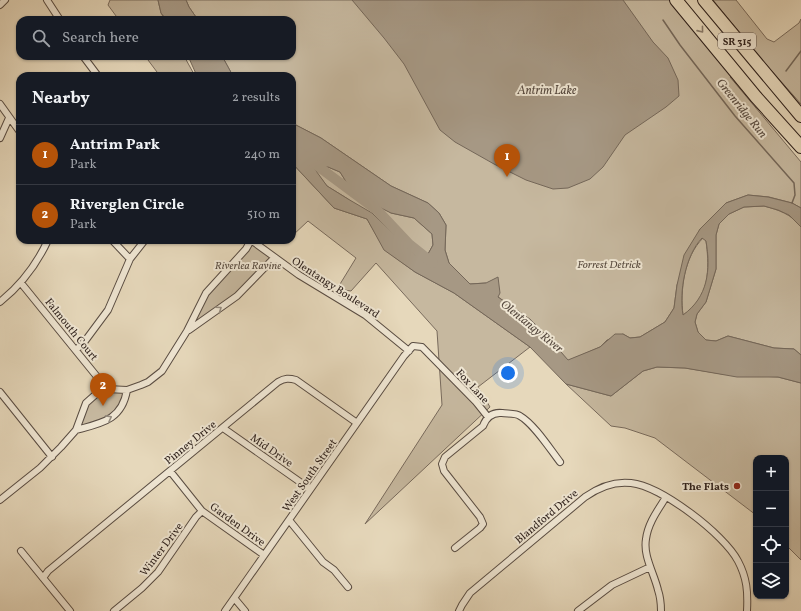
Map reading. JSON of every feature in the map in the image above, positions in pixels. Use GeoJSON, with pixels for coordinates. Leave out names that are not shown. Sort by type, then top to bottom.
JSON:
{"type":"FeatureCollection","features":[{"type":"Feature","properties":{"kind":"highway","name":"SR 315"},"geometry":{"type":"LineString","coordinates":[[676,0],[756,97],[801,147]]}},
{"type":"Feature","properties":{"kind":"highway","name":"SR 315"},"geometry":{"type":"LineString","coordinates":[[704,0],[801,116]]}},
{"type":"Feature","properties":{"kind":"street"},"geometry":{"type":"LineString","coordinates":[[0,5],[5,0]]}},
{"type":"Feature","properties":{"kind":"street"},"geometry":{"type":"LineString","coordinates":[[47,0],[57,16]]}},
{"type":"Feature","properties":{"kind":"street"},"geometry":{"type":"LineString","coordinates":[[86,60],[95,72]]}},
{"type":"Feature","properties":{"kind":"street"},"geometry":{"type":"LineString","coordinates":[[0,104],[16,127]]}},
{"type":"Feature","properties":{"kind":"street"},"geometry":{"type":"LineString","coordinates":[[0,138],[9,118]]}},
{"type":"Feature","properties":{"kind":"street"},"geometry":{"type":"LineString","coordinates":[[0,302],[21,283],[32,268],[46,244]]}},
{"type":"Feature","properties":{"kind":"street"},"geometry":{"type":"LineString","coordinates":[[116,244],[130,259]]}},
{"type":"Feature","properties":{"kind":"street"},"geometry":{"type":"LineString","coordinates":[[76,350],[86,341],[108,310],[130,259],[142,244]]}},
{"type":"Feature","properties":{"kind":"street"},"geometry":{"type":"LineString","coordinates":[[0,500],[52,456],[76,430],[86,403],[95,395],[107,388],[127,390],[148,382],[162,371],[187,331],[206,293],[249,244]]}},
{"type":"Feature","properties":{"kind":"street","name":"Olentangy Boulevard"},"geometry":{"type":"LineString","coordinates":[[256,244],[299,275],[357,309],[408,351]]}},
{"type":"Feature","properties":{"kind":"street"},"geometry":{"type":"LineString","coordinates":[[187,331],[237,296],[274,258]]}},
{"type":"Feature","properties":{"kind":"street","name":"Falmouth Court"},"geometry":{"type":"LineString","coordinates":[[21,283],[107,388]]}},
{"type":"Feature","properties":{"kind":"street","name":"Fox Lane"},"geometry":{"type":"LineString","coordinates":[[408,351],[413,346],[422,347],[476,402],[488,417],[499,413],[520,416],[532,427],[560,462]]}},
{"type":"Feature","properties":{"kind":"street","name":"West South Street"},"geometry":{"type":"LineString","coordinates":[[225,611],[235,599],[310,489],[408,351]]}},
{"type":"Feature","properties":{"kind":"street","name":"Pinney Drive"},"geometry":{"type":"LineString","coordinates":[[43,578],[48,571],[278,382],[284,379],[290,378],[296,380],[357,423]]}},
{"type":"Feature","properties":{"kind":"street"},"geometry":{"type":"LineString","coordinates":[[76,430],[112,418],[121,410],[127,390]]}},
{"type":"Feature","properties":{"kind":"street"},"geometry":{"type":"LineString","coordinates":[[0,392],[52,456]]}},
{"type":"Feature","properties":{"kind":"street"},"geometry":{"type":"LineString","coordinates":[[455,548],[480,528],[483,521],[444,471],[442,464],[445,457],[483,426],[488,417]]}},
{"type":"Feature","properties":{"kind":"street","name":"Mid Drive"},"geometry":{"type":"LineString","coordinates":[[223,428],[310,489]]}},
{"type":"Feature","properties":{"kind":"street","name":"Garden Drive"},"geometry":{"type":"LineString","coordinates":[[170,471],[202,511],[264,556]]}},
{"type":"Feature","properties":{"kind":"street","name":"Blandford Drive"},"geometry":{"type":"LineString","coordinates":[[459,611],[465,598],[470,593],[594,490],[612,483],[631,483],[642,485],[666,497],[689,512],[713,531],[737,559],[747,584],[747,611]]}},
{"type":"Feature","properties":{"kind":"street"},"geometry":{"type":"LineString","coordinates":[[661,611],[658,589],[650,567],[646,549],[646,538],[652,519],[666,497]]}},
{"type":"Feature","properties":{"kind":"street","name":"Winter Drive"},"geometry":{"type":"LineString","coordinates":[[114,611],[142,588],[158,572],[202,511]]}},
{"type":"Feature","properties":{"kind":"street"},"geometry":{"type":"LineString","coordinates":[[289,520],[323,562],[334,570],[348,588]]}},
{"type":"Feature","properties":{"kind":"street"},"geometry":{"type":"LineString","coordinates":[[21,551],[70,611]]}},
{"type":"Feature","properties":{"kind":"street"},"geometry":{"type":"LineString","coordinates":[[578,611],[612,585],[650,567]]}},
{"type":"Feature","properties":{"kind":"street"},"geometry":{"type":"LineString","coordinates":[[235,599],[245,611]]}},
{"type":"Feature","properties":{"kind":"green space"},"geometry":{"type":"Polygon","coordinates":[[[110,0],[158,0],[163,16],[116,16],[108,5],[110,0]]]}},
{"type":"Feature","properties":{"kind":"green space","name":"Forrest Detrick"},"geometry":{"type":"Polygon","coordinates":[[[186,0],[677,0],[736,72],[730,77],[801,162],[801,208],[792,203],[769,197],[748,195],[726,203],[700,229],[677,285],[674,308],[665,322],[640,337],[630,338],[623,334],[607,340],[600,347],[568,361],[531,320],[498,297],[486,283],[470,284],[449,263],[445,250],[446,225],[439,213],[428,203],[391,186],[321,138],[296,125],[296,72],[231,72],[224,60],[296,60],[296,16],[195,16],[186,0]]]}},
{"type":"Feature","properties":{"kind":"green space"},"geometry":{"type":"Polygon","coordinates":[[[713,0],[736,0],[767,39],[774,42],[799,23],[801,19],[801,104],[762,60],[713,0]]]}},
{"type":"Feature","properties":{"kind":"green space"},"geometry":{"type":"Polygon","coordinates":[[[148,60],[186,60],[193,72],[157,72],[148,60]]]}},
{"type":"Feature","properties":{"kind":"green space"},"geometry":{"type":"Polygon","coordinates":[[[296,167],[334,208],[367,219],[385,250],[415,272],[454,293],[530,347],[478,387],[490,407],[365,524],[442,405],[437,331],[376,263],[351,291],[337,289],[356,258],[308,221],[296,232],[296,167]]]}},
{"type":"Feature","properties":{"kind":"green space"},"geometry":{"type":"Polygon","coordinates":[[[328,167],[340,172],[350,188],[391,213],[414,218],[432,234],[433,245],[428,254],[416,255],[394,235],[348,199],[327,186],[313,168],[328,167]]]}},
{"type":"Feature","properties":{"kind":"green space"},"geometry":{"type":"Polygon","coordinates":[[[764,206],[784,213],[801,227],[801,355],[794,349],[774,348],[728,336],[716,341],[706,340],[698,332],[695,322],[697,314],[706,302],[716,269],[716,235],[719,224],[729,214],[744,207],[764,206]]]}},
{"type":"Feature","properties":{"kind":"green space"},"geometry":{"type":"Polygon","coordinates":[[[703,238],[706,241],[708,267],[703,293],[692,308],[683,315],[682,295],[685,274],[691,255],[703,238]]]}},
{"type":"Feature","properties":{"kind":"green space","name":"Riverlea Ravine"},"geometry":{"type":"Polygon","coordinates":[[[248,244],[256,244],[274,258],[237,296],[187,331],[206,293],[248,244]]]}},
{"type":"Feature","properties":{"kind":"green space","name":"The Flats"},"geometry":{"type":"Polygon","coordinates":[[[657,367],[685,368],[722,374],[778,377],[801,383],[801,560],[789,548],[789,455],[753,455],[753,513],[655,438],[625,428],[611,426],[566,384],[611,396],[643,371],[657,367]]]}},
{"type":"Feature","properties":{"kind":"green space"},"geometry":{"type":"Polygon","coordinates":[[[107,389],[127,390],[125,398],[112,418],[76,430],[86,403],[107,389]]]}},
{"type":"Feature","properties":{"kind":"water"},"geometry":{"type":"Polygon","coordinates":[[[158,0],[186,0],[195,16],[164,16],[161,13],[158,0]]]}},
{"type":"Feature","properties":{"kind":"water","name":"Antrim Lake"},"geometry":{"type":"Polygon","coordinates":[[[352,0],[623,0],[653,42],[668,58],[678,80],[679,96],[666,107],[625,135],[603,167],[590,179],[568,188],[553,189],[526,180],[494,164],[455,142],[440,130],[404,64],[352,0]]]}},
{"type":"Feature","properties":{"kind":"water"},"geometry":{"type":"Polygon","coordinates":[[[190,60],[224,60],[231,72],[195,72],[190,60]]]}},
{"type":"Feature","properties":{"kind":"water"},"geometry":{"type":"Polygon","coordinates":[[[296,125],[321,138],[391,186],[428,203],[439,213],[446,225],[445,250],[449,263],[470,284],[486,283],[498,277],[500,293],[498,297],[531,320],[568,360],[600,347],[615,334],[623,334],[630,338],[640,337],[665,322],[674,308],[677,285],[684,255],[700,229],[726,203],[748,195],[768,197],[792,203],[801,208],[801,227],[789,215],[764,206],[744,207],[729,214],[719,224],[716,235],[716,269],[706,302],[697,314],[695,322],[698,332],[706,340],[716,341],[728,336],[774,348],[794,349],[801,355],[801,383],[778,377],[737,377],[685,368],[657,367],[643,371],[611,396],[566,384],[530,347],[454,293],[415,272],[384,250],[367,219],[334,208],[296,167],[296,125]],[[328,167],[314,168],[327,186],[372,213],[416,255],[428,254],[433,245],[432,234],[414,218],[391,213],[373,204],[350,188],[340,172],[328,167]],[[702,238],[691,254],[687,264],[682,296],[683,315],[698,300],[706,282],[708,262],[706,241],[702,238]]]}},
{"type":"Feature","properties":{"kind":"waterway","name":"Greenridge Run"},"geometry":{"type":"LineString","coordinates":[[663,20],[680,45],[735,116],[794,183],[795,195],[792,203]]}},
{"type":"Feature","properties":{"kind":"waterway"},"geometry":{"type":"LineString","coordinates":[[786,71],[801,51]]}},
{"type":"Feature","properties":{"kind":"waterway","name":"Olentangy River"},"geometry":{"type":"LineString","coordinates":[[296,150],[378,211],[409,244],[433,263]]}},
{"type":"Feature","properties":{"kind":"place","name":"Antrim Park"},"geometry":{"type":"Point","coordinates":[507,177]}},
{"type":"Feature","properties":{"kind":"place","name":"Riverglen Circle"},"geometry":{"type":"Point","coordinates":[103,406]}},
{"type":"Feature","properties":{"kind":"place","name":"The Flats"},"geometry":{"type":"Point","coordinates":[737,486]}}]}
